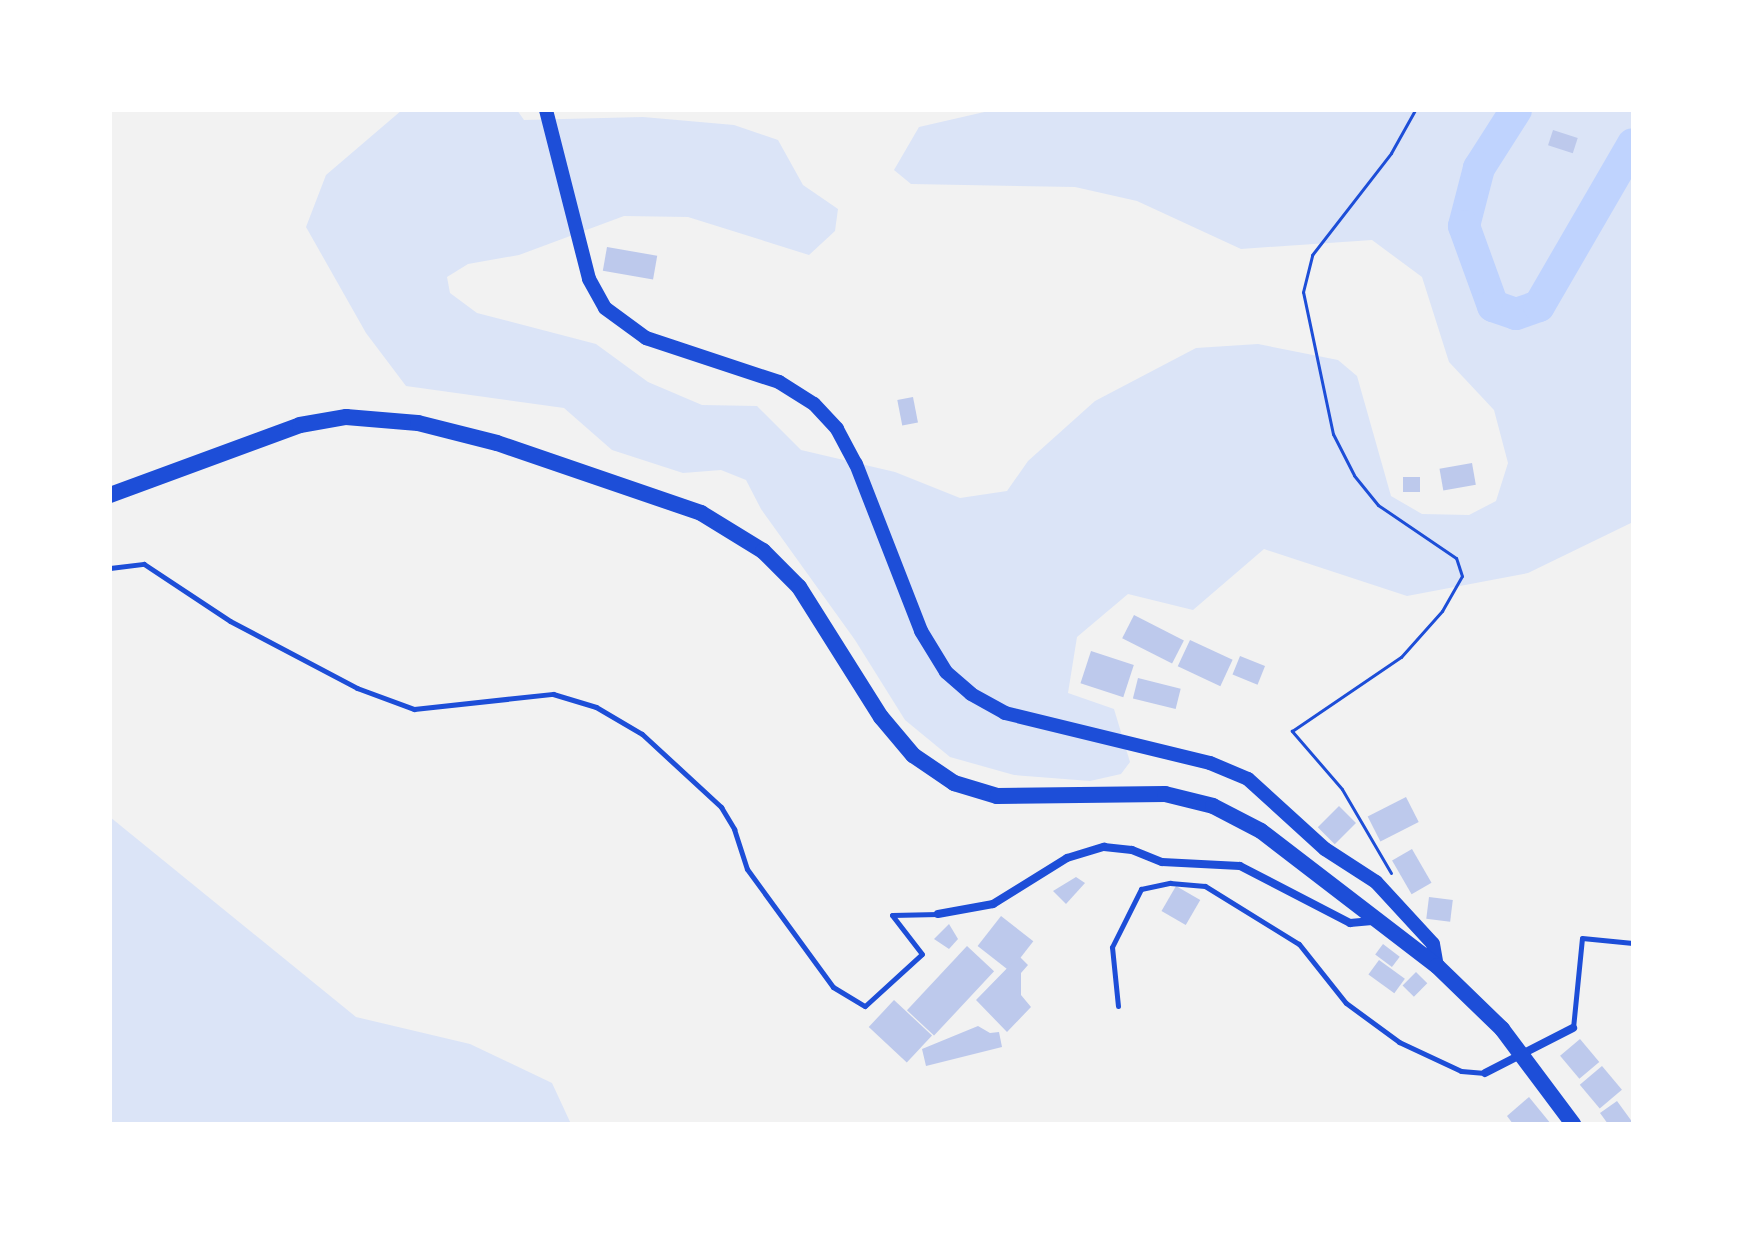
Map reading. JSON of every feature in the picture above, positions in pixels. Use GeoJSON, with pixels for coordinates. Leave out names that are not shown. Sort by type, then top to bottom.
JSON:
{"type":"FeatureCollection","features":[{"type":"Feature","properties":{"kind":"highway"},"geometry":{"type":"LineString","coordinates":[[110,495],[300,425],[346,417],[418,423],[497,443],[701,513],[763,551],[799,587],[881,717],[913,755],[954,783],[997,796],[1165,794],[1213,806],[1261,831],[1437,966],[1502,1029],[1573,1124]]}},
{"type":"Feature","properties":{"kind":"main road"},"geometry":{"type":"LineString","coordinates":[[546,110],[589,279],[605,308],[646,338],[779,382],[814,404],[837,429],[856,464],[921,631],[946,672],[971,694],[1005,713],[1210,763],[1248,779],[1325,849],[1376,882],[1433,944],[1437,966]]}},
{"type":"Feature","properties":{"kind":"street"},"geometry":{"type":"LineString","coordinates":[[938,914],[993,904],[1067,858],[1104,847],[1162,862],[1240,866],[1350,923],[1380,921]]}},
{"type":"Feature","properties":{"kind":"street"},"geometry":{"type":"LineString","coordinates":[[1485,1073],[1573,1028]]}},
{"type":"Feature","properties":{"kind":"lane"},"geometry":{"type":"LineString","coordinates":[[110,568],[144,564],[230,621],[357,688],[414,709],[553,694],[596,707],[642,734],[721,807],[734,829],[747,869],[833,987],[865,1006],[922,954],[892,915],[938,914]]}},
{"type":"Feature","properties":{"kind":"lane"},"geometry":{"type":"LineString","coordinates":[[1118,1006],[1112,947],[1141,889],[1170,883],[1205,886],[1299,944],[1346,1003],[1399,1042],[1461,1071],[1485,1073]]}},
{"type":"Feature","properties":{"kind":"lane"},"geometry":{"type":"LineString","coordinates":[[1573,1028],[1582,938],[1633,943]]}},
{"type":"Feature","properties":{"kind":"path"},"geometry":{"type":"LineString","coordinates":[[1400,906],[1402,892],[1342,789],[1292,731],[1401,657],[1442,611],[1462,576],[1456,558],[1378,505],[1354,475],[1333,434],[1303,292],[1312,255],[1391,153],[1415,110]]}},
{"type":"Feature","properties":{"kind":"shaded area"},"geometry":{"type":"Polygon","coordinates":[[[402,110],[517,110],[524,120],[643,117],[734,125],[778,140],[803,185],[838,209],[835,231],[809,255],[688,217],[624,216],[519,255],[468,264],[447,277],[450,293],[477,313],[596,344],[648,382],[702,405],[757,406],[801,450],[895,472],[960,498],[1007,491],[1028,461],[1095,401],[1196,348],[1258,344],[1338,360],[1357,376],[1391,496],[1422,514],[1469,515],[1496,501],[1508,463],[1494,410],[1449,362],[1422,277],[1372,240],[1241,249],[1137,201],[1075,187],[911,184],[894,170],[919,127],[993,110],[1633,110],[1633,522],[1528,573],[1407,596],[1264,549],[1193,610],[1128,594],[1077,637],[1068,693],[1114,709],[1130,762],[1121,774],[1090,781],[1014,775],[950,757],[905,720],[855,640],[761,509],[746,480],[721,470],[683,473],[612,450],[564,408],[406,386],[366,333],[306,227],[326,175],[402,110]]]}},
{"type":"Feature","properties":{"kind":"shaded area"},"geometry":{"type":"Polygon","coordinates":[[[110,817],[356,1017],[470,1044],[552,1083],[571,1124],[110,1124],[110,817]]]}},
{"type":"Feature","properties":{"kind":"building"},"geometry":{"type":"Polygon","coordinates":[[[1553,130],[1578,138],[1573,153],[1548,145],[1553,130]]]}},
{"type":"Feature","properties":{"kind":"building"},"geometry":{"type":"Polygon","coordinates":[[[607,247],[657,256],[653,279],[603,271],[607,247]]]}},
{"type":"Feature","properties":{"kind":"building"},"geometry":{"type":"Polygon","coordinates":[[[913,397],[918,423],[902,426],[897,400],[913,397]]]}},
{"type":"Feature","properties":{"kind":"building"},"geometry":{"type":"Polygon","coordinates":[[[1472,463],[1476,485],[1443,490],[1440,469],[1472,463]]]}},
{"type":"Feature","properties":{"kind":"building"},"geometry":{"type":"Polygon","coordinates":[[[1403,477],[1420,477],[1420,492],[1403,492],[1403,477]]]}},
{"type":"Feature","properties":{"kind":"building"},"geometry":{"type":"Polygon","coordinates":[[[1134,615],[1184,640],[1172,664],[1122,638],[1134,615]]]}},
{"type":"Feature","properties":{"kind":"building"},"geometry":{"type":"Polygon","coordinates":[[[1190,640],[1233,660],[1220,686],[1178,666],[1190,640]]]}},
{"type":"Feature","properties":{"kind":"building"},"geometry":{"type":"Polygon","coordinates":[[[1091,651],[1134,665],[1123,697],[1080,683],[1091,651]]]}},
{"type":"Feature","properties":{"kind":"building"},"geometry":{"type":"Polygon","coordinates":[[[1240,656],[1265,666],[1258,685],[1233,675],[1240,656]]]}},
{"type":"Feature","properties":{"kind":"building"},"geometry":{"type":"Polygon","coordinates":[[[1138,678],[1181,689],[1176,709],[1133,698],[1138,678]]]}},
{"type":"Feature","properties":{"kind":"building"},"geometry":{"type":"Polygon","coordinates":[[[1406,797],[1419,822],[1380,841],[1368,817],[1406,797]]]}},
{"type":"Feature","properties":{"kind":"building"},"geometry":{"type":"Polygon","coordinates":[[[1339,806],[1356,823],[1335,844],[1318,827],[1339,806]]]}},
{"type":"Feature","properties":{"kind":"building"},"geometry":{"type":"Polygon","coordinates":[[[1412,849],[1432,883],[1412,894],[1392,861],[1412,849]]]}},
{"type":"Feature","properties":{"kind":"building"},"geometry":{"type":"Polygon","coordinates":[[[1076,877],[1085,883],[1066,904],[1053,891],[1076,877]]]}},
{"type":"Feature","properties":{"kind":"building"},"geometry":{"type":"Polygon","coordinates":[[[1176,886],[1200,900],[1186,925],[1162,911],[1176,886]]]}},
{"type":"Feature","properties":{"kind":"building"},"geometry":{"type":"Polygon","coordinates":[[[1429,897],[1453,900],[1450,922],[1426,919],[1429,897]]]}},
{"type":"Feature","properties":{"kind":"building"},"geometry":{"type":"Polygon","coordinates":[[[1001,916],[1033,941],[1010,971],[978,946],[1001,916]]]}},
{"type":"Feature","properties":{"kind":"building"},"geometry":{"type":"Polygon","coordinates":[[[949,924],[958,939],[949,949],[934,939],[949,924]]]}},
{"type":"Feature","properties":{"kind":"building"},"geometry":{"type":"Polygon","coordinates":[[[1383,944],[1400,957],[1392,967],[1375,954],[1383,944]]]}},
{"type":"Feature","properties":{"kind":"building"},"geometry":{"type":"Polygon","coordinates":[[[967,946],[994,971],[934,1036],[907,1010],[967,946]]]}},
{"type":"Feature","properties":{"kind":"building"},"geometry":{"type":"Polygon","coordinates":[[[1019,956],[1028,965],[1021,973],[1021,995],[1031,1007],[1007,1032],[976,1000],[1019,956]]]}},
{"type":"Feature","properties":{"kind":"building"},"geometry":{"type":"Polygon","coordinates":[[[1379,960],[1405,979],[1394,993],[1368,975],[1379,960]]]}},
{"type":"Feature","properties":{"kind":"building"},"geometry":{"type":"Polygon","coordinates":[[[1416,972],[1427,983],[1414,997],[1403,985],[1416,972]]]}},
{"type":"Feature","properties":{"kind":"building"},"geometry":{"type":"Polygon","coordinates":[[[894,1000],[932,1035],[907,1063],[869,1027],[894,1000]]]}},
{"type":"Feature","properties":{"kind":"building"},"geometry":{"type":"Polygon","coordinates":[[[978,1026],[990,1033],[999,1032],[1002,1047],[926,1066],[922,1049],[978,1026]]]}},
{"type":"Feature","properties":{"kind":"building"},"geometry":{"type":"Polygon","coordinates":[[[1580,1039],[1599,1062],[1579,1079],[1560,1056],[1580,1039]]]}},
{"type":"Feature","properties":{"kind":"building"},"geometry":{"type":"Polygon","coordinates":[[[1602,1066],[1622,1090],[1600,1108],[1580,1085],[1602,1066]]]}},
{"type":"Feature","properties":{"kind":"building"},"geometry":{"type":"Polygon","coordinates":[[[1529,1097],[1551,1124],[1513,1124],[1507,1116],[1529,1097]]]}},
{"type":"Feature","properties":{"kind":"building"},"geometry":{"type":"Polygon","coordinates":[[[1617,1101],[1633,1124],[1608,1124],[1600,1113],[1617,1101]]]}},
{"type":"Feature","properties":{"kind":"waterway"},"geometry":{"type":"LineString","coordinates":[[1516,110],[1479,168],[1464,226],[1493,306],[1516,314],[1539,306],[1633,144]]}}]}
